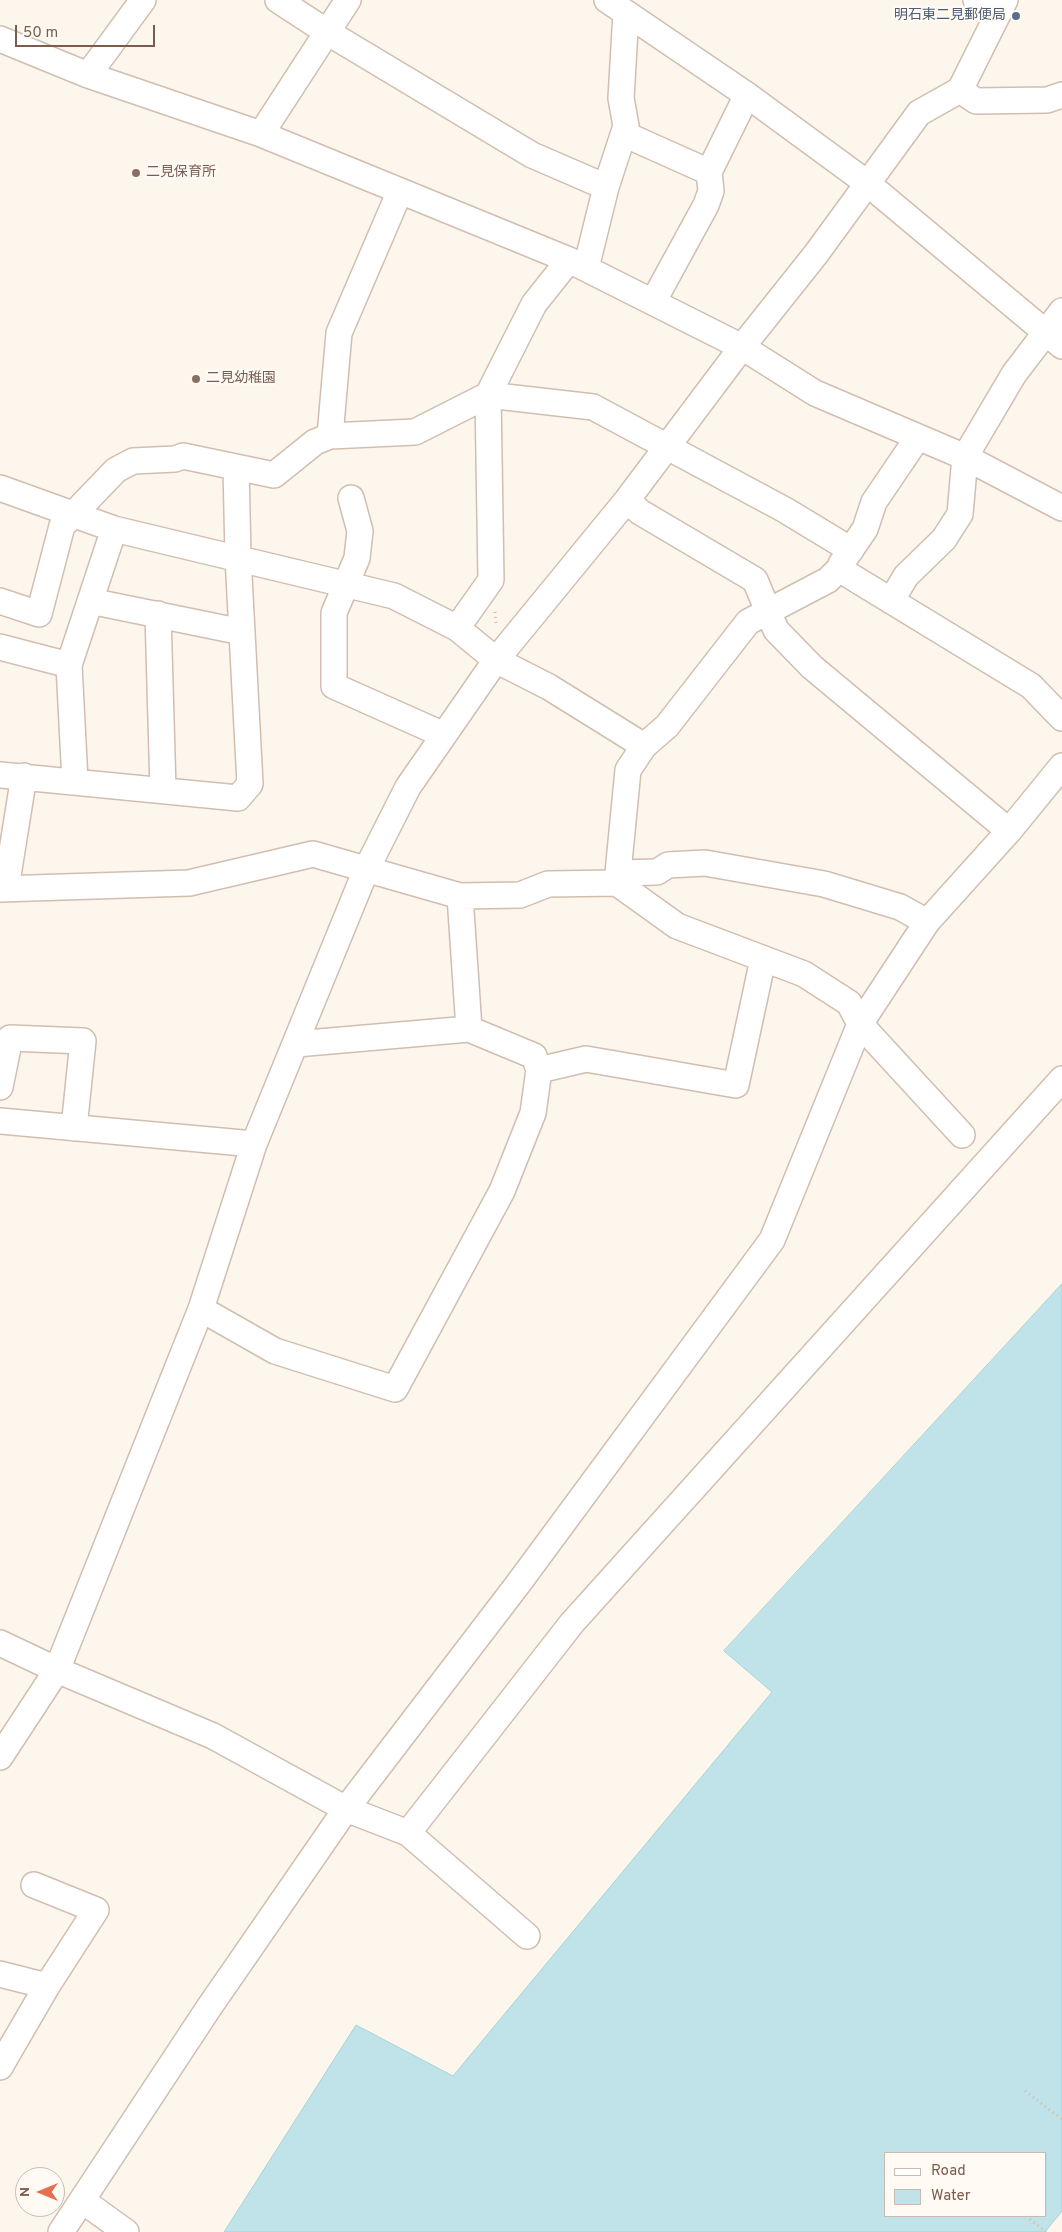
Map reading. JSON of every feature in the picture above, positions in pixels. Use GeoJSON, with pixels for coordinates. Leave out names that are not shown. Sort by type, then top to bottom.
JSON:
{"type":"FeatureCollection","features":[{"type":"Feature","properties":{"kind":"street"},"geometry":{"type":"LineString","coordinates":[[88,75],[143,0]]}},
{"type":"Feature","properties":{"kind":"street"},"geometry":{"type":"LineString","coordinates":[[278,0],[327,32],[532,156],[606,186]]}},
{"type":"Feature","properties":{"kind":"street"},"geometry":{"type":"LineString","coordinates":[[262,134],[348,0]]}},
{"type":"Feature","properties":{"kind":"street"},"geometry":{"type":"LineString","coordinates":[[0,1757],[57,1670],[201,1309],[254,1144],[366,870],[408,787],[496,660],[627,500],[742,347],[816,254],[919,113],[960,90],[1002,4],[976,0]]}},
{"type":"Feature","properties":{"kind":"street"},"geometry":{"type":"LineString","coordinates":[[617,7],[747,96],[867,183],[1054,340]]}},
{"type":"Feature","properties":{"kind":"street"},"geometry":{"type":"LineString","coordinates":[[457,628],[491,580],[488,395],[534,304],[577,264],[624,134],[626,126],[620,98],[617,7]]}},
{"type":"Feature","properties":{"kind":"street"},"geometry":{"type":"LineString","coordinates":[[0,39],[88,75],[262,134],[577,264],[742,347],[815,392],[965,457],[1062,508]]}},
{"type":"Feature","properties":{"kind":"street"},"geometry":{"type":"LineString","coordinates":[[960,90],[976,101],[1047,100],[1062,95]]}},
{"type":"Feature","properties":{"kind":"street"},"geometry":{"type":"LineString","coordinates":[[653,302],[706,205],[711,191],[709,172],[747,96]]}},
{"type":"Feature","properties":{"kind":"street"},"geometry":{"type":"LineString","coordinates":[[624,134],[709,172]]}},
{"type":"Feature","properties":{"kind":"street"},"geometry":{"type":"LineString","coordinates":[[330,436],[339,332],[400,191]]}},
{"type":"Feature","properties":{"kind":"street"},"geometry":{"type":"LineString","coordinates":[[891,601],[906,576],[944,539],[960,514],[965,457],[1014,374],[1054,340],[1062,311]]}},
{"type":"Feature","properties":{"kind":"street"},"geometry":{"type":"LineString","coordinates":[[0,601],[39,614],[62,526],[75,515],[116,470],[133,461],[175,459],[184,456],[274,475],[315,442],[330,436],[415,432],[488,395],[592,407],[785,510],[845,559],[891,601],[1030,686],[1062,718]]}},
{"type":"Feature","properties":{"kind":"street"},"geometry":{"type":"LineString","coordinates":[[617,878],[628,770],[644,746],[667,726],[748,622],[828,580],[865,529],[874,502],[918,437]]}},
{"type":"Feature","properties":{"kind":"street"},"geometry":{"type":"LineString","coordinates":[[236,467],[238,557],[250,784],[238,798],[12,776],[3,888],[189,883],[313,854],[460,896],[520,895],[548,884],[617,878],[657,872],[668,865],[705,863],[824,884],[900,907],[927,922]]}},
{"type":"Feature","properties":{"kind":"street"},"geometry":{"type":"LineString","coordinates":[[0,488],[114,529],[238,557],[394,596],[457,628],[496,660],[549,687],[644,746]]}},
{"type":"Feature","properties":{"kind":"street"},"geometry":{"type":"LineString","coordinates":[[351,498],[360,531],[357,558],[334,613],[334,686],[444,735]]}},
{"type":"Feature","properties":{"kind":"street"},"geometry":{"type":"LineString","coordinates":[[627,500],[640,512],[755,580],[776,630],[812,667],[1009,831]]}},
{"type":"Feature","properties":{"kind":"street"},"geometry":{"type":"LineString","coordinates":[[75,782],[69,665],[114,529]]}},
{"type":"Feature","properties":{"kind":"street"},"geometry":{"type":"LineString","coordinates":[[90,601],[242,632]]}},
{"type":"Feature","properties":{"kind":"street"},"geometry":{"type":"LineString","coordinates":[[158,614],[163,790]]}},
{"type":"Feature","properties":{"kind":"street"},"geometry":{"type":"LineString","coordinates":[[0,648],[69,665]]}},
{"type":"Feature","properties":{"kind":"street"},"geometry":{"type":"LineString","coordinates":[[61,2232],[208,2009],[346,1809],[518,1584],[772,1240],[860,1024],[927,922],[1009,831],[1062,766]]}},
{"type":"Feature","properties":{"kind":"street"},"geometry":{"type":"LineString","coordinates":[[617,878],[677,926],[804,974],[849,1003],[860,1024],[962,1136]]}},
{"type":"Feature","properties":{"kind":"street"},"geometry":{"type":"LineString","coordinates":[[460,896],[469,1029]]}},
{"type":"Feature","properties":{"kind":"street"},"geometry":{"type":"LineString","coordinates":[[540,1070],[586,1059],[736,1086],[763,959]]}},
{"type":"Feature","properties":{"kind":"street"},"geometry":{"type":"LineString","coordinates":[[201,1309],[275,1352],[395,1389],[502,1191],[533,1113],[540,1070],[534,1056],[469,1029],[296,1044]]}},
{"type":"Feature","properties":{"kind":"street"},"geometry":{"type":"LineString","coordinates":[[0,1087],[10,1038],[84,1040],[74,1128]]}},
{"type":"Feature","properties":{"kind":"street"},"geometry":{"type":"LineString","coordinates":[[408,1833],[572,1623],[1062,1078]]}},
{"type":"Feature","properties":{"kind":"street"},"geometry":{"type":"LineString","coordinates":[[0,1121],[254,1144]]}},
{"type":"Feature","properties":{"kind":"street"},"geometry":{"type":"LineString","coordinates":[[0,1643],[57,1670],[213,1736],[346,1809],[408,1833],[527,1936]]}},
{"type":"Feature","properties":{"kind":"street"},"geometry":{"type":"LineString","coordinates":[[0,2067],[96,1910],[34,1885]]}},
{"type":"Feature","properties":{"kind":"street"},"geometry":{"type":"LineString","coordinates":[[0,1974],[48,1986]]}},
{"type":"Feature","properties":{"kind":"street"},"geometry":{"type":"LineString","coordinates":[[82,2201],[126,2232]]}},
{"type":"Feature","properties":{"kind":"path"},"geometry":{"type":"LineString","coordinates":[[491,580],[496,623],[515,636]]}},
{"type":"Feature","properties":{"kind":"path"},"geometry":{"type":"LineString","coordinates":[[1025,2091],[1062,2119]]}},
{"type":"Feature","properties":{"kind":"path"},"geometry":{"type":"LineString","coordinates":[[1027,2217],[1046,2232]]}},
{"type":"Feature","properties":{"kind":"water"},"geometry":{"type":"Polygon","coordinates":[[[1062,1284],[1062,2211],[1045,2232],[224,2232],[356,2025],[453,2076],[772,1692],[724,1651],[1062,1284]]]}},
{"type":"Feature","properties":{"kind":"place","name":"明石東二見郵便局"},"geometry":{"type":"Point","coordinates":[1016,16]}},
{"type":"Feature","properties":{"kind":"place","name":"二見保育所"},"geometry":{"type":"Point","coordinates":[136,173]}},
{"type":"Feature","properties":{"kind":"place","name":"二見幼稚園"},"geometry":{"type":"Point","coordinates":[196,379]}}]}
